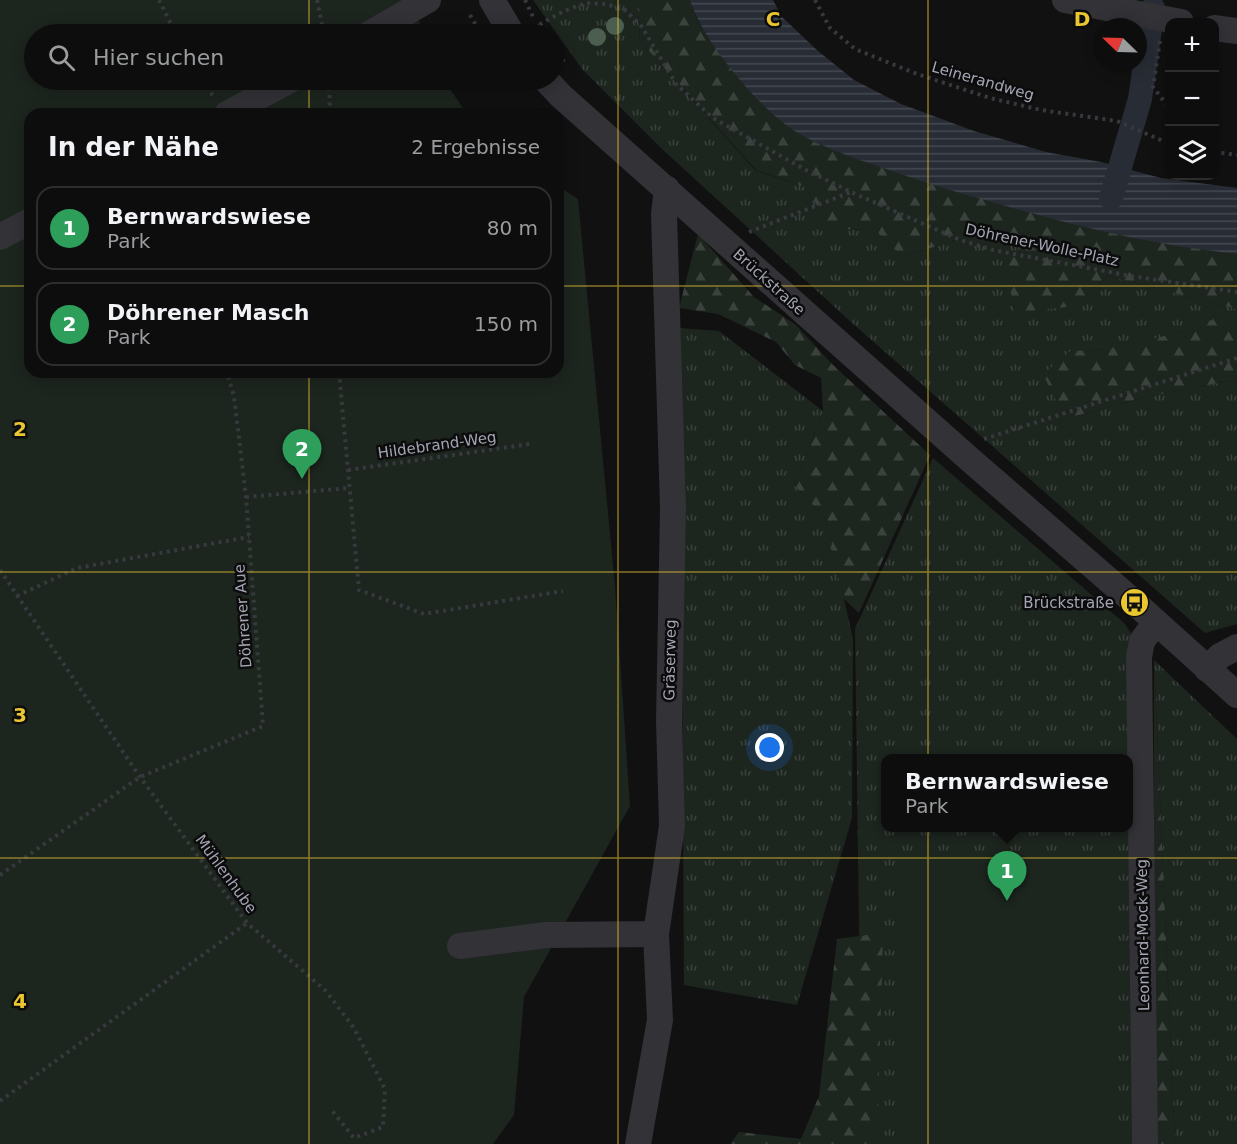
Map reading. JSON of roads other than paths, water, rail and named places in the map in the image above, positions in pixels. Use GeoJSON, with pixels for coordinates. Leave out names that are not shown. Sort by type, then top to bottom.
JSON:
{"type":"FeatureCollection","features":[{"type":"Feature","properties":{"kind":"street"},"geometry":{"type":"LineString","coordinates":[[386,24],[428,0]]}},
{"type":"Feature","properties":{"kind":"street"},"geometry":{"type":"LineString","coordinates":[[492,0],[506,24]]}},
{"type":"Feature","properties":{"kind":"street"},"geometry":{"type":"LineString","coordinates":[[1065,0],[1161,19]]}},
{"type":"Feature","properties":{"kind":"street"},"geometry":{"type":"LineString","coordinates":[[1219,29],[1237,31]]}},
{"type":"Feature","properties":{"kind":"street"},"geometry":{"type":"LineString","coordinates":[[238,108],[271,90]]}},
{"type":"Feature","properties":{"kind":"street","name":"Brückstraße"},"geometry":{"type":"LineString","coordinates":[[556,90],[587,120],[967,457],[1141,634],[1207,669],[1237,695]]}},
{"type":"Feature","properties":{"kind":"street","name":"Gräserweg"},"geometry":{"type":"LineString","coordinates":[[638,1144],[660,1020],[656,934],[672,826],[669,721],[673,508],[664,214],[667,189]]}},
{"type":"Feature","properties":{"kind":"street"},"geometry":{"type":"LineString","coordinates":[[0,237],[24,224]]}},
{"type":"Feature","properties":{"kind":"street","name":"Leonhard-Mock-Weg"},"geometry":{"type":"LineString","coordinates":[[1141,634],[1139,657],[1145,1144]]}},
{"type":"Feature","properties":{"kind":"street"},"geometry":{"type":"LineString","coordinates":[[1207,669],[1220,656],[1237,646]]}},
{"type":"Feature","properties":{"kind":"street"},"geometry":{"type":"LineString","coordinates":[[460,946],[546,935],[656,934]]}},
{"type":"Feature","properties":{"kind":"waterway"},"geometry":{"type":"LineString","coordinates":[[1111,198],[1140,99],[1153,8]]}},
{"type":"Feature","properties":{"kind":"place","name":"Döhrener Masch"},"geometry":{"type":"Point","coordinates":[302,479]}},
{"type":"Feature","properties":{"kind":"place","name":"Brückstraße"},"geometry":{"type":"Point","coordinates":[1135,603]}},
{"type":"Feature","properties":{"kind":"place","name":"Bernwardswiese"},"geometry":{"type":"Point","coordinates":[1007,901]}}]}
